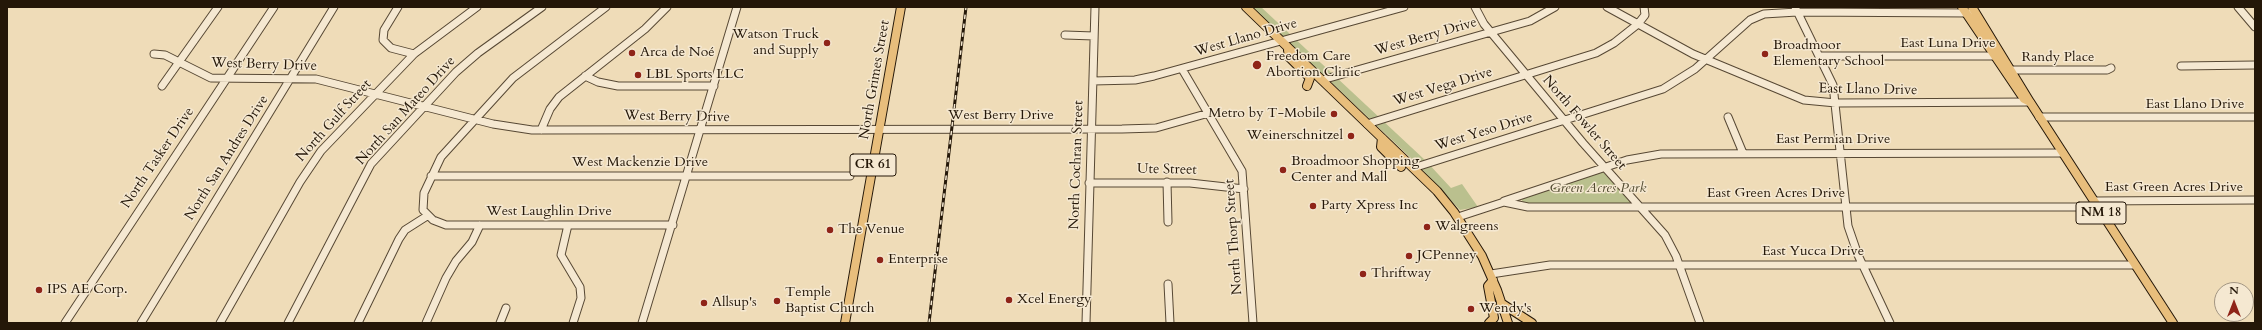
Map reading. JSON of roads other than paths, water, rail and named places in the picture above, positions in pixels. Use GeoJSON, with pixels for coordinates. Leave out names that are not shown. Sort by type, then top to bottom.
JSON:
{"type":"FeatureCollection","features":[{"type":"Feature","properties":{"kind":"main road","name":"North Grimes Street"},"geometry":{"type":"LineString","coordinates":[[845,323],[901,7]]}},
{"type":"Feature","properties":{"kind":"main road"},"geometry":{"type":"LineString","coordinates":[[1246,7],[1413,168],[1436,191],[1458,217],[1475,243],[1492,277],[1508,323]]}},
{"type":"Feature","properties":{"kind":"main road","name":"NM 18"},"geometry":{"type":"LineString","coordinates":[[1964,10],[1993,56],[2024,98],[2030,102]]}},
{"type":"Feature","properties":{"kind":"main road","name":"NM 18"},"geometry":{"type":"LineString","coordinates":[[1974,10],[2030,98],[2030,102],[2039,117],[2173,323]]}},
{"type":"Feature","properties":{"kind":"main road"},"geometry":{"type":"LineString","coordinates":[[1288,49],[1289,57],[1310,78],[1307,86]]}},
{"type":"Feature","properties":{"kind":"main road"},"geometry":{"type":"LineString","coordinates":[[1382,138],[1381,147],[1401,167]]}},
{"type":"Feature","properties":{"kind":"main road"},"geometry":{"type":"LineString","coordinates":[[1489,323],[1494,318],[1488,286],[1492,277]]}},
{"type":"Feature","properties":{"kind":"main road"},"geometry":{"type":"LineString","coordinates":[[1501,302],[1532,323]]}},
{"type":"Feature","properties":{"kind":"street"},"geometry":{"type":"LineString","coordinates":[[162,86],[218,7]]}},
{"type":"Feature","properties":{"kind":"street","name":"North Tasker Drive"},"geometry":{"type":"LineString","coordinates":[[65,323],[274,7]]}},
{"type":"Feature","properties":{"kind":"street","name":"North San Andres Drive"},"geometry":{"type":"LineString","coordinates":[[141,323],[334,7]]}},
{"type":"Feature","properties":{"kind":"street"},"geometry":{"type":"LineString","coordinates":[[398,7],[384,30],[383,40],[391,48],[414,54]]}},
{"type":"Feature","properties":{"kind":"street","name":"North Gulf Street"},"geometry":{"type":"LineString","coordinates":[[220,323],[308,168],[321,150],[414,54],[477,7]]}},
{"type":"Feature","properties":{"kind":"street","name":"North San Mateo Drive"},"geometry":{"type":"LineString","coordinates":[[288,323],[368,169],[424,106],[469,61],[542,7]]}},
{"type":"Feature","properties":{"kind":"street"},"geometry":{"type":"LineString","coordinates":[[358,323],[398,239],[405,230],[427,216],[423,210],[422,199],[431,176],[441,157],[513,78],[606,7]]}},
{"type":"Feature","properties":{"kind":"street"},"geometry":{"type":"LineString","coordinates":[[541,130],[554,102],[645,29],[667,7]]}},
{"type":"Feature","properties":{"kind":"street"},"geometry":{"type":"LineString","coordinates":[[642,323],[673,225],[737,7]]}},
{"type":"Feature","properties":{"kind":"street","name":"North Cochran Street"},"geometry":{"type":"LineString","coordinates":[[1086,323],[1095,7]]}},
{"type":"Feature","properties":{"kind":"street","name":"West Llano Drive"},"geometry":{"type":"LineString","coordinates":[[1093,81],[1135,80],[1404,7]]}},
{"type":"Feature","properties":{"kind":"street","name":"North Fowler Street"},"geometry":{"type":"LineString","coordinates":[[1475,7],[1491,32],[1526,75],[1604,168],[1664,235],[1679,265],[1700,323]]}},
{"type":"Feature","properties":{"kind":"street","name":"West Berry Drive"},"geometry":{"type":"LineString","coordinates":[[1322,80],[1530,21],[1555,7]]}},
{"type":"Feature","properties":{"kind":"street","name":"East Llano Drive"},"geometry":{"type":"LineString","coordinates":[[1606,7],[1664,39],[1706,59],[1804,100],[1836,102],[2030,102]]}},
{"type":"Feature","properties":{"kind":"street"},"geometry":{"type":"LineString","coordinates":[[1638,24],[1645,15],[1644,7]]}},
{"type":"Feature","properties":{"kind":"street"},"geometry":{"type":"LineString","coordinates":[[2238,7],[2255,27]]}},
{"type":"Feature","properties":{"kind":"street"},"geometry":{"type":"LineString","coordinates":[[1796,9],[1831,79],[1836,102],[1840,153],[1850,235],[1862,265],[1890,323]]}},
{"type":"Feature","properties":{"kind":"street","name":"West Yeso Drive"},"geometry":{"type":"LineString","coordinates":[[1413,168],[1663,89],[1682,79],[1750,20],[1770,13],[1796,9],[1974,10]]}},
{"type":"Feature","properties":{"kind":"street"},"geometry":{"type":"LineString","coordinates":[[2246,17],[2255,17]]}},
{"type":"Feature","properties":{"kind":"street","name":"West Vega Drive"},"geometry":{"type":"LineString","coordinates":[[1367,124],[1596,53],[1614,43],[1638,24]]}},
{"type":"Feature","properties":{"kind":"street"},"geometry":{"type":"LineString","coordinates":[[1065,35],[1094,36]]}},
{"type":"Feature","properties":{"kind":"street","name":"West Berry Drive"},"geometry":{"type":"LineString","coordinates":[[154,54],[165,55],[205,76],[227,78],[291,78],[330,81],[509,127],[541,130],[1156,128],[1209,113]]}},
{"type":"Feature","properties":{"kind":"street","name":"East Luna Drive"},"geometry":{"type":"LineString","coordinates":[[1820,56],[2004,56]]}},
{"type":"Feature","properties":{"kind":"street"},"geometry":{"type":"LineString","coordinates":[[2180,66],[2255,65]]}},
{"type":"Feature","properties":{"kind":"street","name":"North Thorp Street"},"geometry":{"type":"LineString","coordinates":[[1182,68],[1241,169],[1244,189],[1253,323]]}},
{"type":"Feature","properties":{"kind":"street","name":"Randy Place"},"geometry":{"type":"LineString","coordinates":[[2004,70],[2107,70],[2111,68]]}},
{"type":"Feature","properties":{"kind":"street"},"geometry":{"type":"LineString","coordinates":[[585,76],[598,82],[618,86],[714,86]]}},
{"type":"Feature","properties":{"kind":"street"},"geometry":{"type":"LineString","coordinates":[[1728,117],[1743,153]]}},
{"type":"Feature","properties":{"kind":"street","name":"East Llano Drive"},"geometry":{"type":"LineString","coordinates":[[2039,117],[2255,117]]}},
{"type":"Feature","properties":{"kind":"street","name":"East Permian Drive"},"geometry":{"type":"LineString","coordinates":[[1504,202],[1627,160],[1661,154],[2063,153]]}},
{"type":"Feature","properties":{"kind":"street","name":"West Mackenzie Drive"},"geometry":{"type":"LineString","coordinates":[[431,176],[850,176]]}},
{"type":"Feature","properties":{"kind":"street","name":"Ute Street"},"geometry":{"type":"LineString","coordinates":[[1090,182],[1167,182],[1206,184],[1244,189]]}},
{"type":"Feature","properties":{"kind":"street"},"geometry":{"type":"LineString","coordinates":[[1167,182],[1168,222]]}},
{"type":"Feature","properties":{"kind":"street","name":"East Green Acres Drive"},"geometry":{"type":"LineString","coordinates":[[1458,217],[1504,202],[1528,207],[1639,207],[2096,204],[2255,200]]}},
{"type":"Feature","properties":{"kind":"street","name":"West Laughlin Drive"},"geometry":{"type":"LineString","coordinates":[[427,216],[446,225],[673,225]]}},
{"type":"Feature","properties":{"kind":"street"},"geometry":{"type":"LineString","coordinates":[[568,224],[561,255],[566,267],[578,282],[581,291],[581,298],[573,323]]}},
{"type":"Feature","properties":{"kind":"street"},"geometry":{"type":"LineString","coordinates":[[426,323],[446,278],[456,261],[472,242],[480,225]]}},
{"type":"Feature","properties":{"kind":"street","name":"East Yucca Drive"},"geometry":{"type":"LineString","coordinates":[[1492,277],[1550,265],[2135,265]]}},
{"type":"Feature","properties":{"kind":"street"},"geometry":{"type":"LineString","coordinates":[[1168,284],[1170,323]]}},
{"type":"Feature","properties":{"kind":"street"},"geometry":{"type":"LineString","coordinates":[[500,323],[506,308]]}},
{"type":"Feature","properties":{"kind":"railway"},"geometry":{"type":"LineString","coordinates":[[929,323],[966,7]]}},
{"type":"Feature","properties":{"kind":"place","name":"Watson Truck and Supply"},"geometry":{"type":"Point","coordinates":[827,43]}},
{"type":"Feature","properties":{"kind":"place","name":"Arca de Noé"},"geometry":{"type":"Point","coordinates":[632,53]}},
{"type":"Feature","properties":{"kind":"place","name":"Broadmoor Elementary School"},"geometry":{"type":"Point","coordinates":[1765,54]}},
{"type":"Feature","properties":{"kind":"place","name":"Freedom Care Abortion Clinic"},"geometry":{"type":"Point","coordinates":[1257,65]}},
{"type":"Feature","properties":{"kind":"place","name":"LBL Sports LLC"},"geometry":{"type":"Point","coordinates":[638,75]}},
{"type":"Feature","properties":{"kind":"place","name":"Metro by T-Mobile"},"geometry":{"type":"Point","coordinates":[1334,114]}},
{"type":"Feature","properties":{"kind":"place","name":"Weinerschnitzel"},"geometry":{"type":"Point","coordinates":[1351,136]}},
{"type":"Feature","properties":{"kind":"place","name":"Broadmoor Shopping Center and Mall"},"geometry":{"type":"Point","coordinates":[1283,170]}},
{"type":"Feature","properties":{"kind":"place","name":"Party Xpress Inc"},"geometry":{"type":"Point","coordinates":[1313,206]}},
{"type":"Feature","properties":{"kind":"place","name":"Walgreens"},"geometry":{"type":"Point","coordinates":[1427,227]}},
{"type":"Feature","properties":{"kind":"place","name":"The Venue"},"geometry":{"type":"Point","coordinates":[830,230]}},
{"type":"Feature","properties":{"kind":"place","name":"JCPenney"},"geometry":{"type":"Point","coordinates":[1409,256]}},
{"type":"Feature","properties":{"kind":"place","name":"Enterprise"},"geometry":{"type":"Point","coordinates":[880,260]}},
{"type":"Feature","properties":{"kind":"place","name":"Thriftway"},"geometry":{"type":"Point","coordinates":[1363,274]}},
{"type":"Feature","properties":{"kind":"place","name":"IPS AE Corp."},"geometry":{"type":"Point","coordinates":[39,290]}},
{"type":"Feature","properties":{"kind":"place","name":"Xcel Energy"},"geometry":{"type":"Point","coordinates":[1009,300]}},
{"type":"Feature","properties":{"kind":"place","name":"Temple Baptist Church"},"geometry":{"type":"Point","coordinates":[777,301]}},
{"type":"Feature","properties":{"kind":"place","name":"Allsup's"},"geometry":{"type":"Point","coordinates":[704,303]}},
{"type":"Feature","properties":{"kind":"place","name":"Wendy's"},"geometry":{"type":"Point","coordinates":[1471,309]}},
{"type":"Feature","properties":{"kind":"park label","name":"Green Acres Park"},"geometry":{"type":"Point","coordinates":[1598,189]}}]}
